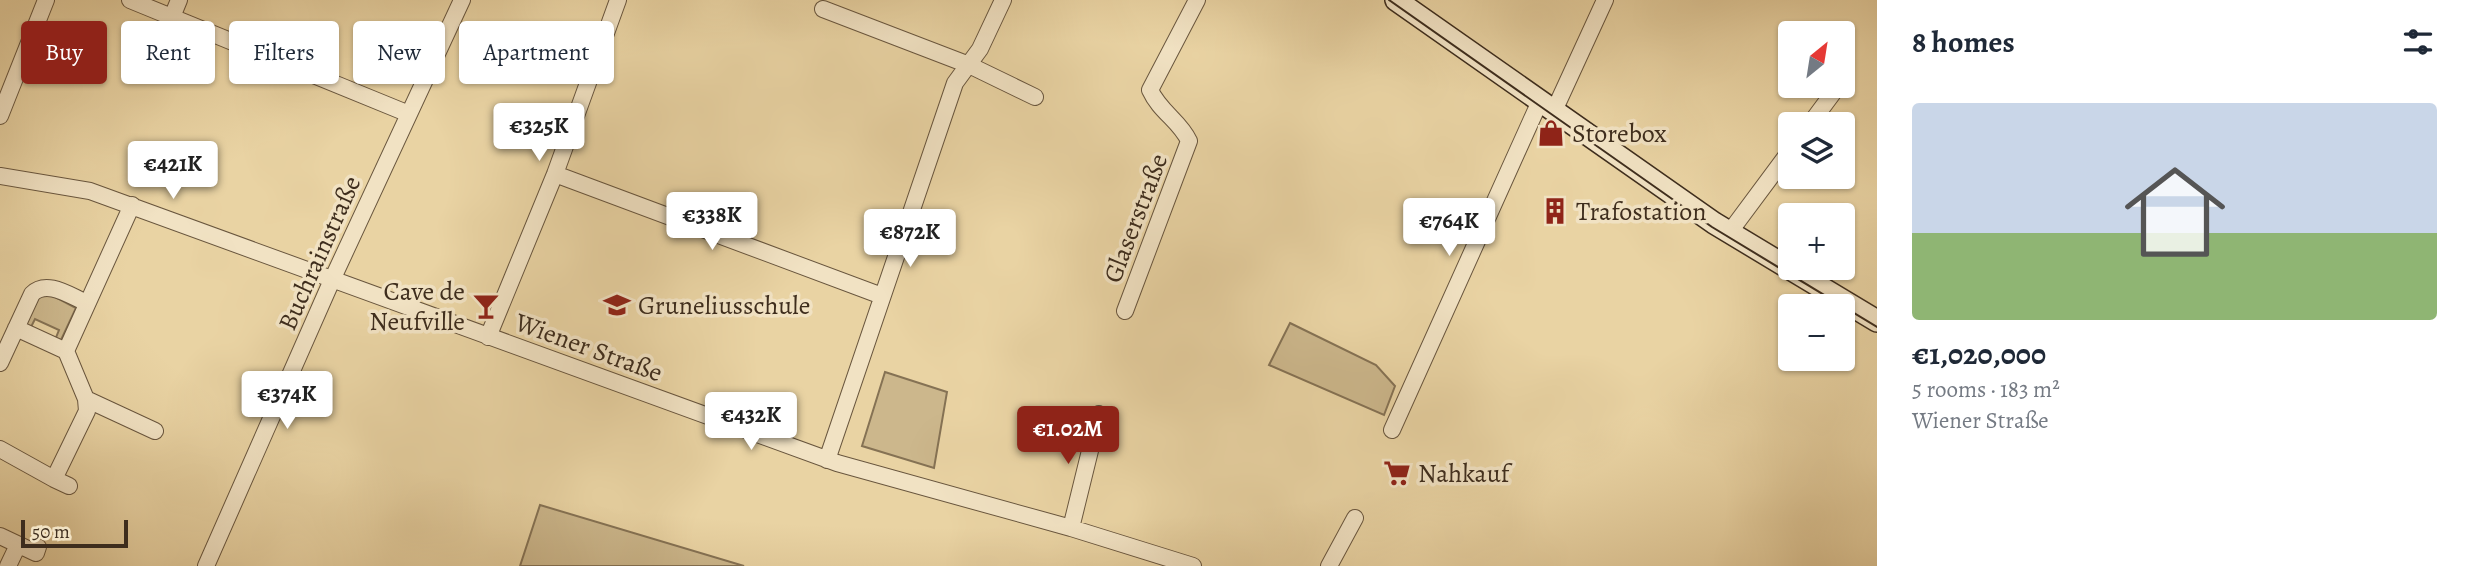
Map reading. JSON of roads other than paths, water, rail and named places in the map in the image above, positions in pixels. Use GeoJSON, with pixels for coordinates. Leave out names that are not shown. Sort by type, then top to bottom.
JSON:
{"type":"FeatureCollection","features":[{"type":"Feature","properties":{"kind":"main road"},"geometry":{"type":"LineString","coordinates":[[1396,0],[1730,233],[1877,321]]}},
{"type":"Feature","properties":{"kind":"street"},"geometry":{"type":"LineString","coordinates":[[0,116],[46,0]]}},
{"type":"Feature","properties":{"kind":"street"},"geometry":{"type":"LineString","coordinates":[[130,0],[409,114]]}},
{"type":"Feature","properties":{"kind":"street"},"geometry":{"type":"LineString","coordinates":[[172,17],[179,0]]}},
{"type":"Feature","properties":{"kind":"street","name":"Buchrainstraße"},"geometry":{"type":"LineString","coordinates":[[206,566],[332,280],[462,0]]}},
{"type":"Feature","properties":{"kind":"street"},"geometry":{"type":"LineString","coordinates":[[488,337],[555,174],[618,0]]}},
{"type":"Feature","properties":{"kind":"street"},"geometry":{"type":"LineString","coordinates":[[827,460],[956,83],[969,65],[1003,0]]}},
{"type":"Feature","properties":{"kind":"street","name":"Glaserstraße"},"geometry":{"type":"LineString","coordinates":[[1125,311],[1189,141],[1185,132],[1157,106],[1150,90],[1197,0]]}},
{"type":"Feature","properties":{"kind":"street"},"geometry":{"type":"LineString","coordinates":[[1392,430],[1547,106],[1605,0]]}},
{"type":"Feature","properties":{"kind":"street"},"geometry":{"type":"LineString","coordinates":[[823,9],[969,65],[1035,97]]}},
{"type":"Feature","properties":{"kind":"street"},"geometry":{"type":"LineString","coordinates":[[1730,233],[1778,167]]}},
{"type":"Feature","properties":{"kind":"street"},"geometry":{"type":"LineString","coordinates":[[555,174],[881,296]]}},
{"type":"Feature","properties":{"kind":"street","name":"Wiener Straße"},"geometry":{"type":"LineString","coordinates":[[0,176],[76,187],[132,205],[827,460],[1072,528],[1193,566]]}},
{"type":"Feature","properties":{"kind":"street"},"geometry":{"type":"LineString","coordinates":[[65,351],[132,205]]}},
{"type":"Feature","properties":{"kind":"street"},"geometry":{"type":"LineString","coordinates":[[0,363],[10,329],[38,288],[46,286],[87,303]]}},
{"type":"Feature","properties":{"kind":"street"},"geometry":{"type":"LineString","coordinates":[[0,449],[61,483],[87,411],[86,399],[65,351],[10,329]]}},
{"type":"Feature","properties":{"kind":"street"},"geometry":{"type":"LineString","coordinates":[[86,399],[155,430]]}},
{"type":"Feature","properties":{"kind":"street"},"geometry":{"type":"LineString","coordinates":[[1072,528],[1099,414]]}},
{"type":"Feature","properties":{"kind":"street"},"geometry":{"type":"LineString","coordinates":[[1329,566],[1355,518]]}},
{"type":"Feature","properties":{"kind":"street"},"geometry":{"type":"LineString","coordinates":[[0,536],[36,553],[38,547]]}},
{"type":"Feature","properties":{"kind":"street"},"geometry":{"type":"LineString","coordinates":[[8,566],[18,545]]}},
{"type":"Feature","properties":{"kind":"tram line"},"geometry":{"type":"LineString","coordinates":[[1389,0],[1712,227],[1877,327]]}},
{"type":"Feature","properties":{"kind":"place","name":"Storebox"},"geometry":{"type":"Point","coordinates":[1551,133]}},
{"type":"Feature","properties":{"kind":"place","name":"Trafostation"},"geometry":{"type":"Point","coordinates":[1555,211]}},
{"type":"Feature","properties":{"kind":"place","name":"Gruneliusschule"},"geometry":{"type":"Point","coordinates":[617,305]}},
{"type":"Feature","properties":{"kind":"place","name":"Cave de Neufville"},"geometry":{"type":"Point","coordinates":[486,306]}},
{"type":"Feature","properties":{"kind":"place","name":"Nahkauf"},"geometry":{"type":"Point","coordinates":[1397,473]}}]}
